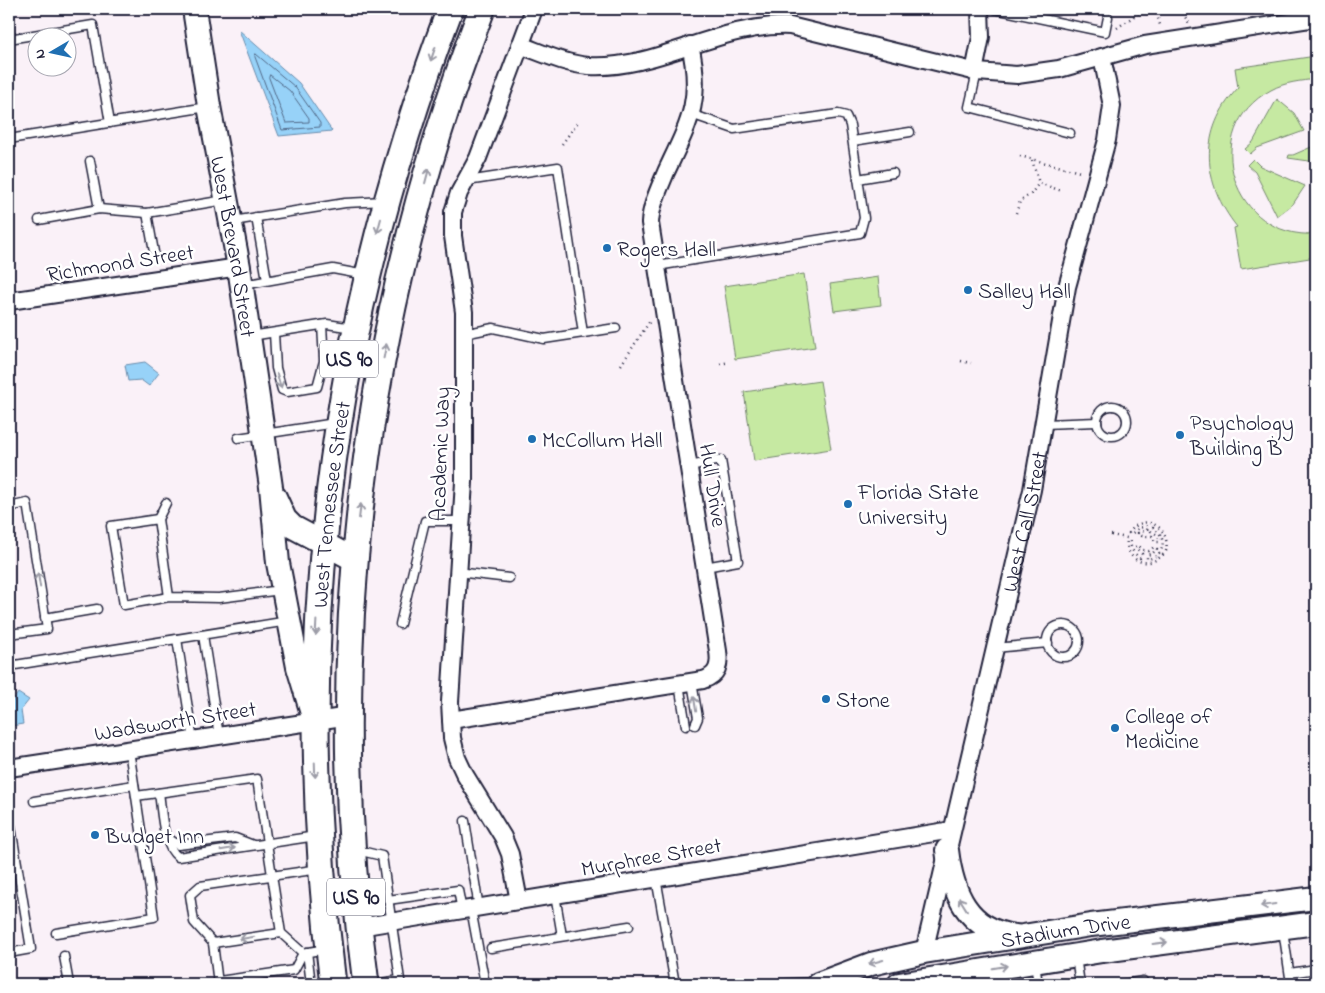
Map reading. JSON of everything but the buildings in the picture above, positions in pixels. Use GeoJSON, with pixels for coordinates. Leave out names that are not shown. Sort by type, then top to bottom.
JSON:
{"type":"FeatureCollection","features":[{"type":"Feature","properties":{"kind":"main road","name":"West Brevard Street"},"geometry":{"type":"LineString","coordinates":[[194,9],[209,106],[240,276],[264,434],[278,563],[298,666],[314,721]]}},
{"type":"Feature","properties":{"kind":"main road","name":"West Tennessee Street"},"geometry":{"type":"LineString","coordinates":[[333,984],[312,951],[320,869],[314,721],[316,628],[322,543],[337,423],[367,276],[386,201],[418,98],[450,9]]}},
{"type":"Feature","properties":{"kind":"main road","name":"West Tennessee Street"},"geometry":{"type":"LineString","coordinates":[[366,984],[352,848],[349,716],[350,640],[355,560],[370,436],[399,282],[441,127],[482,9]]}},
{"type":"Feature","properties":{"kind":"main road","name":"West Brevard Street"},"geometry":{"type":"LineString","coordinates":[[271,487],[285,519],[293,527],[355,560]]}},
{"type":"Feature","properties":{"kind":"main road"},"geometry":{"type":"LineString","coordinates":[[278,563],[294,548],[322,543]]}},
{"type":"Feature","properties":{"kind":"main road"},"geometry":{"type":"LineString","coordinates":[[949,840],[955,887],[967,912],[988,927],[1018,937]]}},
{"type":"Feature","properties":{"kind":"main road","name":"Stadium Drive"},"geometry":{"type":"LineString","coordinates":[[819,983],[871,964],[924,952],[1091,925],[1316,898]]}},
{"type":"Feature","properties":{"kind":"main road","name":"Stadium Drive"},"geometry":{"type":"LineString","coordinates":[[911,983],[1076,955],[1316,923]]}},
{"type":"Feature","properties":{"kind":"main road","name":"West Call Street"},"geometry":{"type":"LineString","coordinates":[[911,983],[924,952]]}},
{"type":"Feature","properties":{"kind":"street","name":"Academic Way"},"geometry":{"type":"LineString","coordinates":[[519,901],[510,854],[499,829],[465,775],[457,758],[451,720],[457,572],[464,482],[463,296],[452,224],[454,208],[478,158],[534,9]]}},
{"type":"Feature","properties":{"kind":"street"},"geometry":{"type":"LineString","coordinates":[[975,72],[981,37],[980,9]]}},
{"type":"Feature","properties":{"kind":"street"},"geometry":{"type":"LineString","coordinates":[[520,45],[570,63],[598,66],[631,62],[741,30],[767,26],[790,26],[975,72],[1033,74],[1068,67],[1145,45],[1316,18]]}},
{"type":"Feature","properties":{"kind":"street","name":"Hull Drive"},"geometry":{"type":"LineString","coordinates":[[451,720],[709,678],[718,666],[718,651],[651,229],[652,210],[691,114],[696,97],[696,81],[690,45]]}},
{"type":"Feature","properties":{"kind":"street","name":"West Call Street"},"geometry":{"type":"LineString","coordinates":[[924,952],[1032,490],[1068,287],[1110,126],[1111,100],[1102,57]]}},
{"type":"Feature","properties":{"kind":"street","name":"Richmond Street"},"geometry":{"type":"LineString","coordinates":[[9,301],[240,276]]}},
{"type":"Feature","properties":{"kind":"street","name":"Wadsworth Street"},"geometry":{"type":"LineString","coordinates":[[9,768],[349,716]]}},
{"type":"Feature","properties":{"kind":"street","name":"Murphree Street"},"geometry":{"type":"LineString","coordinates":[[359,928],[656,878],[949,840]]}},
{"type":"Feature","properties":{"kind":"lane"},"geometry":{"type":"LineString","coordinates":[[995,9],[1105,32],[1108,17]]}},
{"type":"Feature","properties":{"kind":"lane"},"geometry":{"type":"LineString","coordinates":[[9,39],[93,25],[110,123]]}},
{"type":"Feature","properties":{"kind":"lane"},"geometry":{"type":"LineString","coordinates":[[975,72],[969,107],[1070,133]]}},
{"type":"Feature","properties":{"kind":"lane"},"geometry":{"type":"LineString","coordinates":[[9,139],[209,106]]}},
{"type":"Feature","properties":{"kind":"lane"},"geometry":{"type":"LineString","coordinates":[[657,266],[860,233],[864,218],[848,120],[842,114],[734,129],[691,114]]}},
{"type":"Feature","properties":{"kind":"lane"},"geometry":{"type":"LineString","coordinates":[[852,141],[910,132]]}},
{"type":"Feature","properties":{"kind":"lane"},"geometry":{"type":"LineString","coordinates":[[90,161],[99,210]]}},
{"type":"Feature","properties":{"kind":"lane"},"geometry":{"type":"LineString","coordinates":[[465,182],[558,167],[583,333]]}},
{"type":"Feature","properties":{"kind":"lane"},"geometry":{"type":"LineString","coordinates":[[858,180],[893,173]]}},
{"type":"Feature","properties":{"kind":"lane"},"geometry":{"type":"LineString","coordinates":[[39,220],[99,210],[148,213],[229,210],[256,217],[345,202],[386,201]]}},
{"type":"Feature","properties":{"kind":"lane"},"geometry":{"type":"LineString","coordinates":[[148,213],[154,252]]}},
{"type":"Feature","properties":{"kind":"lane"},"geometry":{"type":"LineString","coordinates":[[256,217],[267,280]]}},
{"type":"Feature","properties":{"kind":"lane"},"geometry":{"type":"LineString","coordinates":[[240,276],[267,280],[333,269],[367,276]]}},
{"type":"Feature","properties":{"kind":"lane"},"geometry":{"type":"LineString","coordinates":[[274,332],[276,368],[282,390],[312,389],[317,387],[320,381],[324,361],[322,325]]}},
{"type":"Feature","properties":{"kind":"lane"},"geometry":{"type":"LineString","coordinates":[[249,336],[322,325],[355,329]]}},
{"type":"Feature","properties":{"kind":"lane"},"geometry":{"type":"LineString","coordinates":[[464,334],[493,328],[544,339],[616,328]]}},
{"type":"Feature","properties":{"kind":"lane"},"geometry":{"type":"LineString","coordinates":[[1109,406],[1118,407],[1127,418],[1123,432],[1115,437],[1104,435],[1097,427],[1096,422],[1100,412],[1109,406]]}},
{"type":"Feature","properties":{"kind":"lane"},"geometry":{"type":"LineString","coordinates":[[1044,424],[1096,422]]}},
{"type":"Feature","properties":{"kind":"lane"},"geometry":{"type":"LineString","coordinates":[[238,438],[337,423]]}},
{"type":"Feature","properties":{"kind":"lane"},"geometry":{"type":"LineString","coordinates":[[688,466],[722,460],[738,561],[705,567]]}},
{"type":"Feature","properties":{"kind":"lane"},"geometry":{"type":"LineString","coordinates":[[9,506],[28,503],[46,629],[9,634]]}},
{"type":"Feature","properties":{"kind":"lane"},"geometry":{"type":"LineString","coordinates":[[166,503],[158,519],[169,597]]}},
{"type":"Feature","properties":{"kind":"lane"},"geometry":{"type":"LineString","coordinates":[[158,519],[111,526],[124,605],[169,597],[219,598],[284,590]]}},
{"type":"Feature","properties":{"kind":"lane"},"geometry":{"type":"LineString","coordinates":[[400,624],[424,521],[460,521]]}},
{"type":"Feature","properties":{"kind":"lane"},"geometry":{"type":"LineString","coordinates":[[457,572],[509,578]]}},
{"type":"Feature","properties":{"kind":"lane"},"geometry":{"type":"LineString","coordinates":[[45,618],[97,609]]}},
{"type":"Feature","properties":{"kind":"lane"},"geometry":{"type":"LineString","coordinates":[[9,666],[289,621]]}},
{"type":"Feature","properties":{"kind":"lane"},"geometry":{"type":"LineString","coordinates":[[1061,626],[1070,627],[1079,639],[1077,648],[1066,657],[1055,654],[1048,643],[1052,631],[1061,626]]}},
{"type":"Feature","properties":{"kind":"lane"},"geometry":{"type":"LineString","coordinates":[[202,635],[218,736]]}},
{"type":"Feature","properties":{"kind":"lane"},"geometry":{"type":"LineString","coordinates":[[177,639],[193,740]]}},
{"type":"Feature","properties":{"kind":"lane"},"geometry":{"type":"LineString","coordinates":[[994,649],[1048,643]]}},
{"type":"Feature","properties":{"kind":"lane"},"geometry":{"type":"LineString","coordinates":[[686,682],[698,718],[690,726],[686,682]]}},
{"type":"Feature","properties":{"kind":"lane"},"geometry":{"type":"LineString","coordinates":[[56,933],[154,917],[129,750]]}},
{"type":"Feature","properties":{"kind":"lane"},"geometry":{"type":"LineString","coordinates":[[136,796],[257,779],[281,933]]}},
{"type":"Feature","properties":{"kind":"lane"},"geometry":{"type":"LineString","coordinates":[[34,801],[134,785]]}},
{"type":"Feature","properties":{"kind":"lane"},"geometry":{"type":"LineString","coordinates":[[159,793],[167,837],[178,845],[234,838],[253,846],[318,836]]}},
{"type":"Feature","properties":{"kind":"lane"},"geometry":{"type":"LineString","coordinates":[[9,814],[31,949],[9,953]]}},
{"type":"Feature","properties":{"kind":"lane"},"geometry":{"type":"LineString","coordinates":[[465,821],[471,909],[485,984]]}},
{"type":"Feature","properties":{"kind":"lane"},"geometry":{"type":"LineString","coordinates":[[352,848],[382,856],[400,980],[374,984]]}},
{"type":"Feature","properties":{"kind":"lane"},"geometry":{"type":"LineString","coordinates":[[312,951],[294,970],[219,983],[212,943],[194,922],[190,895],[200,886],[320,869]]}},
{"type":"Feature","properties":{"kind":"lane"},"geometry":{"type":"LineString","coordinates":[[656,878],[675,984]]}},
{"type":"Feature","properties":{"kind":"lane"},"geometry":{"type":"LineString","coordinates":[[388,900],[458,890],[471,909]]}},
{"type":"Feature","properties":{"kind":"lane"},"geometry":{"type":"LineString","coordinates":[[555,895],[562,936]]}},
{"type":"Feature","properties":{"kind":"lane"},"geometry":{"type":"LineString","coordinates":[[491,948],[629,926]]}},
{"type":"Feature","properties":{"kind":"lane"},"geometry":{"type":"LineString","coordinates":[[1283,928],[1291,984]]}},
{"type":"Feature","properties":{"kind":"lane"},"geometry":{"type":"LineString","coordinates":[[212,943],[281,933],[312,951]]}},
{"type":"Feature","properties":{"kind":"lane"},"geometry":{"type":"LineString","coordinates":[[311,984],[312,951]]}},
{"type":"Feature","properties":{"kind":"lane"},"geometry":{"type":"LineString","coordinates":[[1076,955],[1080,984]]}},
{"type":"Feature","properties":{"kind":"lane"},"geometry":{"type":"LineString","coordinates":[[64,956],[69,984]]}},
{"type":"Feature","properties":{"kind":"lane"},"geometry":{"type":"LineString","coordinates":[[1034,962],[1038,984]]}},
{"type":"Feature","properties":{"kind":"lane"},"geometry":{"type":"LineString","coordinates":[[1290,973],[1316,969]]}},
{"type":"Feature","properties":{"kind":"lane"},"geometry":{"type":"LineString","coordinates":[[1124,984],[1142,981],[1143,984]]}},
{"type":"Feature","properties":{"kind":"lane"},"geometry":{"type":"LineString","coordinates":[[774,984],[819,983]]}},
{"type":"Feature","properties":{"kind":"path"},"geometry":{"type":"LineString","coordinates":[[1116,33],[1118,26],[1144,9]]}},
{"type":"Feature","properties":{"kind":"path"},"geometry":{"type":"LineString","coordinates":[[1155,9],[1160,17],[1162,30]]}},
{"type":"Feature","properties":{"kind":"path"},"geometry":{"type":"LineString","coordinates":[[1180,9],[1191,26]]}},
{"type":"Feature","properties":{"kind":"path"},"geometry":{"type":"LineString","coordinates":[[562,144],[578,122]]}},
{"type":"Feature","properties":{"kind":"path"},"geometry":{"type":"LineString","coordinates":[[1020,156],[1080,172]]}},
{"type":"Feature","properties":{"kind":"path"},"geometry":{"type":"LineString","coordinates":[[1032,159],[1039,183]]}},
{"type":"Feature","properties":{"kind":"path"},"geometry":{"type":"LineString","coordinates":[[1039,183],[1062,191]]}},
{"type":"Feature","properties":{"kind":"path"},"geometry":{"type":"LineString","coordinates":[[1016,213],[1020,201],[1031,194],[1039,183]]}},
{"type":"Feature","properties":{"kind":"path"},"geometry":{"type":"LineString","coordinates":[[621,365],[655,314]]}},
{"type":"Feature","properties":{"kind":"path"},"geometry":{"type":"LineString","coordinates":[[961,361],[971,363]]}},
{"type":"Feature","properties":{"kind":"path"},"geometry":{"type":"LineString","coordinates":[[720,364],[729,362]]}},
{"type":"Feature","properties":{"kind":"path"},"geometry":{"type":"LineString","coordinates":[[1112,535],[1127,538],[1127,550],[1136,560],[1142,563],[1156,561],[1166,551],[1167,537],[1164,531],[1152,522],[1139,523],[1129,533],[1132,534],[1139,528],[1148,526],[1147,530],[1138,533],[1142,536],[1152,536],[1155,542],[1159,542],[1156,534],[1151,531],[1153,528],[1160,532],[1163,543],[1162,549],[1155,557],[1147,559],[1147,555],[1158,549],[1154,547],[1149,551],[1143,550],[1139,546],[1135,547],[1142,554],[1140,558],[1135,554],[1130,545],[1130,539]]}},
{"type":"Feature","properties":{"kind":"green space"},"geometry":{"type":"Polygon","coordinates":[[[1316,56],[1316,79],[1293,82],[1276,87],[1248,108],[1235,130],[1231,154],[1235,179],[1246,201],[1264,220],[1287,231],[1316,234],[1316,257],[1241,269],[1234,228],[1237,227],[1225,210],[1217,193],[1211,175],[1209,157],[1211,139],[1216,122],[1225,105],[1238,88],[1235,68],[1316,56]]]}},
{"type":"Feature","properties":{"kind":"green space"},"geometry":{"type":"Polygon","coordinates":[[[1277,99],[1294,113],[1304,131],[1257,148],[1250,154],[1245,149],[1253,142],[1277,99]]]}},
{"type":"Feature","properties":{"kind":"green space"},"geometry":{"type":"Polygon","coordinates":[[[1316,145],[1316,162],[1288,158],[1289,155],[1316,145]]]}},
{"type":"Feature","properties":{"kind":"green space"},"geometry":{"type":"Polygon","coordinates":[[[1253,159],[1260,166],[1305,186],[1293,204],[1277,216],[1255,172],[1247,165],[1253,159]]]}},
{"type":"Feature","properties":{"kind":"green space"},"geometry":{"type":"Polygon","coordinates":[[[804,274],[815,347],[735,359],[724,286],[804,274]]]}},
{"type":"Feature","properties":{"kind":"green space"},"geometry":{"type":"Polygon","coordinates":[[[878,277],[881,305],[834,311],[830,284],[878,277]]]}},
{"type":"Feature","properties":{"kind":"green space"},"geometry":{"type":"Polygon","coordinates":[[[820,381],[831,449],[754,461],[744,392],[820,381]]]}},
{"type":"Feature","properties":{"kind":"water"},"geometry":{"type":"Polygon","coordinates":[[[239,30],[299,83],[332,131],[279,136],[239,30]]]}},
{"type":"Feature","properties":{"kind":"water"},"geometry":{"type":"Polygon","coordinates":[[[145,362],[159,373],[149,386],[141,380],[128,381],[125,365],[145,362]]]}},
{"type":"Feature","properties":{"kind":"water"},"geometry":{"type":"Polygon","coordinates":[[[18,693],[29,700],[21,710],[23,724],[11,726],[9,706],[18,693]]]}},
{"type":"Feature","properties":{"kind":"place","name":"Rogers Hall"},"geometry":{"type":"Point","coordinates":[607,248]}},
{"type":"Feature","properties":{"kind":"place","name":"Salley Hall"},"geometry":{"type":"Point","coordinates":[968,290]}},
{"type":"Feature","properties":{"kind":"place","name":"Psychology Building B"},"geometry":{"type":"Point","coordinates":[1180,435]}},
{"type":"Feature","properties":{"kind":"place","name":"McCollum Hall"},"geometry":{"type":"Point","coordinates":[532,439]}},
{"type":"Feature","properties":{"kind":"place","name":"Florida State University"},"geometry":{"type":"Point","coordinates":[848,504]}},
{"type":"Feature","properties":{"kind":"place","name":"Stone"},"geometry":{"type":"Point","coordinates":[826,699]}},
{"type":"Feature","properties":{"kind":"place","name":"College of Medicine"},"geometry":{"type":"Point","coordinates":[1115,728]}},
{"type":"Feature","properties":{"kind":"place","name":"Budget Inn"},"geometry":{"type":"Point","coordinates":[95,835]}}]}
